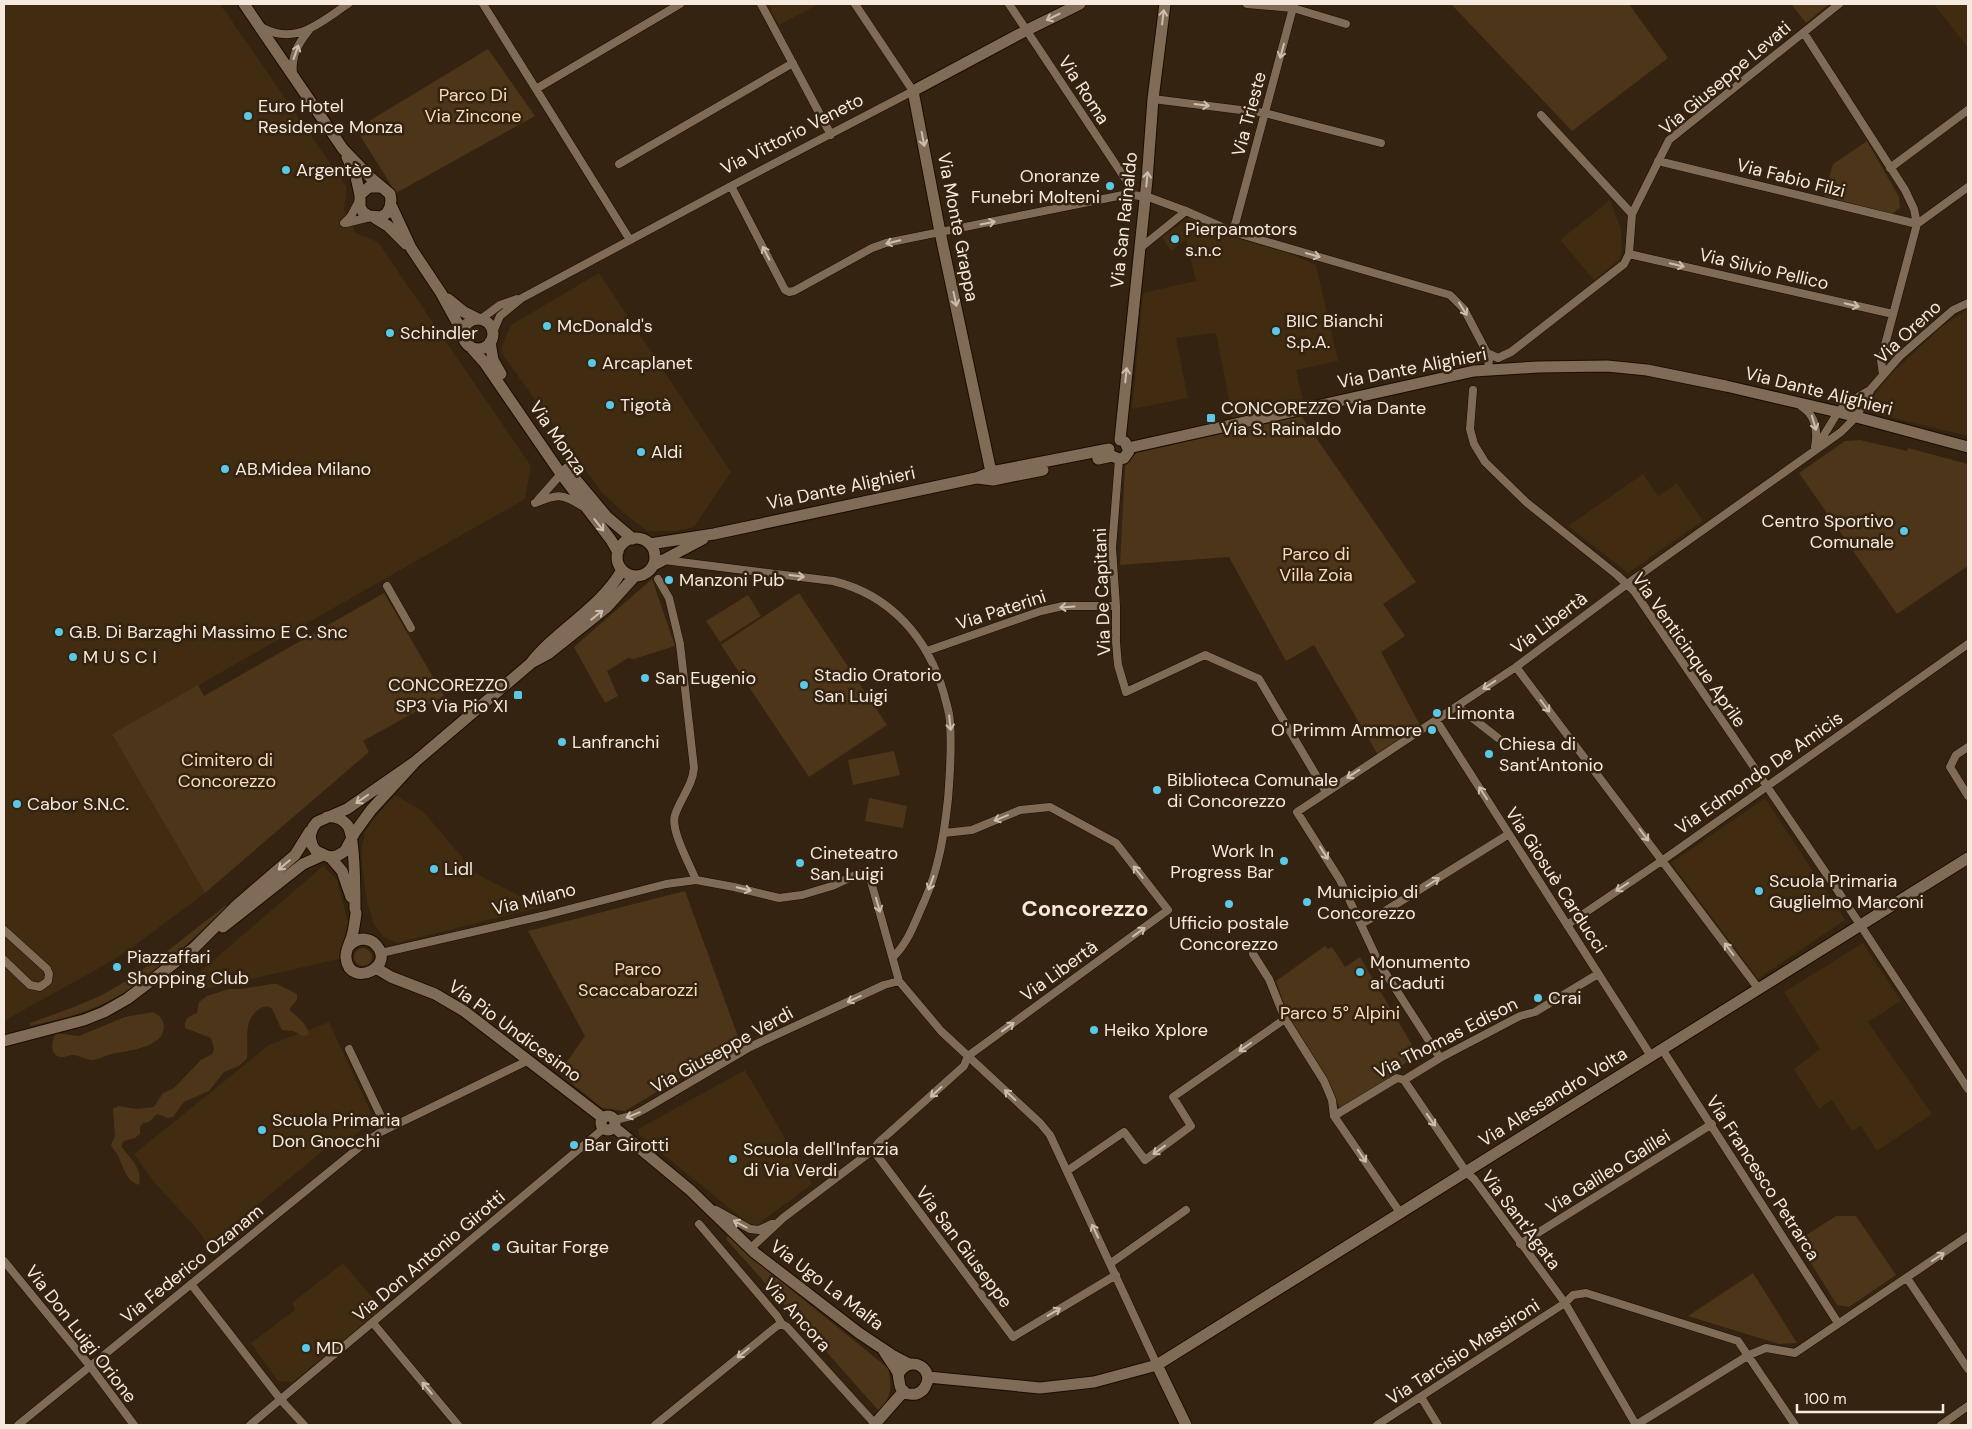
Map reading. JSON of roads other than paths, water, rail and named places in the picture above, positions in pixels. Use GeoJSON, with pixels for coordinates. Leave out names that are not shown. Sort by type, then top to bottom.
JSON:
{"type":"FeatureCollection","features":[{"type":"Feature","properties":{"kind":"main road"},"geometry":{"type":"LineString","coordinates":[[244,4],[343,149],[370,178],[389,194],[391,205],[410,248]]}},
{"type":"Feature","properties":{"kind":"main road","name":"Via Vittorio Veneto"},"geometry":{"type":"LineString","coordinates":[[913,92],[1027,30],[1080,4]]}},
{"type":"Feature","properties":{"kind":"main road","name":"Via San Rainaldo"},"geometry":{"type":"LineString","coordinates":[[1124,444],[1139,249],[1153,99],[1165,4]]}},
{"type":"Feature","properties":{"kind":"main road","name":"Via Monte Grappa"},"geometry":{"type":"LineString","coordinates":[[913,92],[940,232],[991,472]]}},
{"type":"Feature","properties":{"kind":"main road"},"geometry":{"type":"LineString","coordinates":[[343,149],[356,176],[362,210],[388,226],[410,248],[441,293],[468,344],[479,348],[486,346],[492,337],[488,323],[457,307],[441,293]]}},
{"type":"Feature","properties":{"kind":"main road"},"geometry":{"type":"LineString","coordinates":[[360,198],[369,187],[381,186]]}},
{"type":"Feature","properties":{"kind":"main road"},"geometry":{"type":"LineString","coordinates":[[373,217],[386,214],[391,205]]}},
{"type":"Feature","properties":{"kind":"main road"},"geometry":{"type":"LineString","coordinates":[[463,332],[468,323],[479,319]]}},
{"type":"Feature","properties":{"kind":"main road","name":"Via Monza"},"geometry":{"type":"LineString","coordinates":[[492,337],[491,356],[494,365],[570,474],[607,517],[632,539]]}},
{"type":"Feature","properties":{"kind":"main road","name":"Via Monza"},"geometry":{"type":"LineString","coordinates":[[468,344],[488,368],[561,474],[618,552]]}},
{"type":"Feature","properties":{"kind":"main road","name":"Via Dante Alighieri"},"geometry":{"type":"LineString","coordinates":[[1113,455],[1113,443],[1124,444],[1488,369],[1607,366],[1647,370],[1795,402],[1968,447]]}},
{"type":"Feature","properties":{"kind":"main road"},"geometry":{"type":"LineString","coordinates":[[1113,455],[1127,456],[1124,444]]}},
{"type":"Feature","properties":{"kind":"main road","name":"Via Dante Alighieri"},"geometry":{"type":"LineString","coordinates":[[650,544],[714,534],[976,478],[991,472],[1113,455]]}},
{"type":"Feature","properties":{"kind":"main road","name":"Via Dante Alighieri"},"geometry":{"type":"LineString","coordinates":[[976,478],[993,480],[1113,455]]}},
{"type":"Feature","properties":{"kind":"main road","name":"Via Dante Alighieri"},"geometry":{"type":"LineString","coordinates":[[658,562],[714,534]]}},
{"type":"Feature","properties":{"kind":"main road"},"geometry":{"type":"LineString","coordinates":[[194,948],[237,905],[295,855],[319,820],[347,809],[416,761],[530,664],[548,654],[606,608],[635,576],[646,573],[658,562],[650,544],[641,539],[632,539],[624,543],[618,552],[618,560],[622,570],[635,576]]}},
{"type":"Feature","properties":{"kind":"main road"},"geometry":{"type":"LineString","coordinates":[[530,664],[542,648],[596,603],[617,579],[622,570]]}},
{"type":"Feature","properties":{"kind":"main road"},"geometry":{"type":"LineString","coordinates":[[4,1041],[70,1024],[104,1012],[132,996],[261,899],[303,864],[326,856],[343,853],[372,810],[416,761]]}},
{"type":"Feature","properties":{"kind":"main road"},"geometry":{"type":"LineString","coordinates":[[314,826],[310,836],[312,844],[316,851],[326,856],[343,873],[356,911],[346,958],[350,968],[360,974],[372,972],[381,959],[381,953],[377,945],[369,940],[358,922],[350,830],[346,823],[338,818],[327,817]]}},
{"type":"Feature","properties":{"kind":"main road","name":"Via Alessandro Volta"},"geometry":{"type":"LineString","coordinates":[[1157,1365],[1467,1173],[1859,925],[1968,860]]}},
{"type":"Feature","properties":{"kind":"main road"},"geometry":{"type":"LineString","coordinates":[[349,946],[358,940],[369,940]]}},
{"type":"Feature","properties":{"kind":"main road","name":"Via Pio Undicesimo"},"geometry":{"type":"LineString","coordinates":[[376,968],[388,976],[430,992],[454,1005],[529,1060],[701,1200],[750,1249]]}},
{"type":"Feature","properties":{"kind":"main road","name":"Via Ugo La Malfa"},"geometry":{"type":"LineString","coordinates":[[750,1249],[884,1350],[909,1364],[919,1365],[926,1372],[928,1378]]}},
{"type":"Feature","properties":{"kind":"main road","name":"Via Ugo La Malfa"},"geometry":{"type":"LineString","coordinates":[[884,1350],[899,1373],[898,1384],[904,1392]]}},
{"type":"Feature","properties":{"kind":"main road"},"geometry":{"type":"LineString","coordinates":[[899,1373],[909,1364]]}},
{"type":"Feature","properties":{"kind":"main road"},"geometry":{"type":"LineString","coordinates":[[875,1425],[904,1392],[909,1394],[918,1393],[926,1387],[928,1378],[1040,1388],[1094,1382],[1157,1365],[1186,1425]]}},
{"type":"Feature","properties":{"kind":"street"},"geometry":{"type":"LineString","coordinates":[[294,78],[293,55],[299,43],[309,30],[348,4]]}},
{"type":"Feature","properties":{"kind":"street"},"geometry":{"type":"LineString","coordinates":[[483,4],[630,240]]}},
{"type":"Feature","properties":{"kind":"street"},"geometry":{"type":"LineString","coordinates":[[536,89],[680,4]]}},
{"type":"Feature","properties":{"kind":"street"},"geometry":{"type":"LineString","coordinates":[[761,4],[831,134]]}},
{"type":"Feature","properties":{"kind":"street","name":"Via Monte Grappa"},"geometry":{"type":"LineString","coordinates":[[855,4],[913,92]]}},
{"type":"Feature","properties":{"kind":"street","name":"Via Roma"},"geometry":{"type":"LineString","coordinates":[[1009,4],[1128,183],[1128,194]]}},
{"type":"Feature","properties":{"kind":"street"},"geometry":{"type":"LineString","coordinates":[[1247,4],[1294,6],[1346,24]]}},
{"type":"Feature","properties":{"kind":"street","name":"Via Giuseppe Levati"},"geometry":{"type":"LineString","coordinates":[[1632,214],[1669,140],[1839,4]]}},
{"type":"Feature","properties":{"kind":"street","name":"Via Trieste"},"geometry":{"type":"LineString","coordinates":[[1233,232],[1294,6]]}},
{"type":"Feature","properties":{"kind":"street"},"geometry":{"type":"LineString","coordinates":[[259,27],[284,36],[309,30]]}},
{"type":"Feature","properties":{"kind":"street"},"geometry":{"type":"LineString","coordinates":[[1804,33],[1911,202],[1917,224],[1881,360],[1883,375]]}},
{"type":"Feature","properties":{"kind":"street"},"geometry":{"type":"LineString","coordinates":[[619,164],[793,63]]}},
{"type":"Feature","properties":{"kind":"street","name":"Via Vittorio Veneto"},"geometry":{"type":"LineString","coordinates":[[492,337],[500,316],[522,298],[731,186],[913,92]]}},
{"type":"Feature","properties":{"kind":"street"},"geometry":{"type":"LineString","coordinates":[[1153,99],[1265,113],[1381,143]]}},
{"type":"Feature","properties":{"kind":"street"},"geometry":{"type":"LineString","coordinates":[[1890,168],[1968,110]]}},
{"type":"Feature","properties":{"kind":"street"},"geometry":{"type":"LineString","coordinates":[[1487,353],[1494,357],[1502,357],[1520,346],[1614,273],[1624,264],[1629,254],[1632,214],[1541,115]]}},
{"type":"Feature","properties":{"kind":"street","name":"Via Fabio Filzi"},"geometry":{"type":"LineString","coordinates":[[1658,161],[1917,224]]}},
{"type":"Feature","properties":{"kind":"street"},"geometry":{"type":"LineString","coordinates":[[731,186],[785,290],[789,292],[872,248],[940,232],[1128,194],[1144,197],[1186,211],[1233,232],[1450,295],[1464,309],[1487,353],[1489,359],[1488,369]]}},
{"type":"Feature","properties":{"kind":"street"},"geometry":{"type":"LineString","coordinates":[[1917,224],[1968,187]]}},
{"type":"Feature","properties":{"kind":"street"},"geometry":{"type":"LineString","coordinates":[[360,198],[352,216],[344,223],[373,217]]}},
{"type":"Feature","properties":{"kind":"street"},"geometry":{"type":"LineString","coordinates":[[1139,249],[1186,211]]}},
{"type":"Feature","properties":{"kind":"street","name":"Via Silvio Pellico"},"geometry":{"type":"LineString","coordinates":[[1629,254],[1893,314]]}},
{"type":"Feature","properties":{"kind":"street","name":"Via Vittorio Veneto"},"geometry":{"type":"LineString","coordinates":[[479,319],[503,303],[522,298]]}},
{"type":"Feature","properties":{"kind":"street","name":"Via Oreno"},"geometry":{"type":"LineString","coordinates":[[1856,417],[1871,389],[1899,357],[1953,310],[1968,303]]}},
{"type":"Feature","properties":{"kind":"street","name":"Via Oreno"},"geometry":{"type":"LineString","coordinates":[[1838,412],[1846,404],[1871,389]]}},
{"type":"Feature","properties":{"kind":"street","name":"Via Venticinque Aprile"},"geometry":{"type":"LineString","coordinates":[[1472,390],[1470,429],[1474,444],[1485,462],[1541,515],[1627,584],[1968,1088]]}},
{"type":"Feature","properties":{"kind":"street"},"geometry":{"type":"LineString","coordinates":[[1795,402],[1809,411],[1814,420],[1817,436],[1814,451]]}},
{"type":"Feature","properties":{"kind":"street","name":"Via Libertà"},"geometry":{"type":"LineString","coordinates":[[1814,451],[1838,412]]}},
{"type":"Feature","properties":{"kind":"street","name":"Via Libertà"},"geometry":{"type":"LineString","coordinates":[[1361,924],[1340,880],[1298,812],[1516,667],[1627,584],[1841,432],[1856,417]]}},
{"type":"Feature","properties":{"kind":"street","name":"Via De Capitani"},"geometry":{"type":"LineString","coordinates":[[1113,455],[1112,548],[1116,606],[1116,642],[1118,665],[1126,692],[1205,654],[1259,679],[1326,792]]}},
{"type":"Feature","properties":{"kind":"street"},"geometry":{"type":"LineString","coordinates":[[561,474],[535,503],[550,496],[561,495],[587,509]]}},
{"type":"Feature","properties":{"kind":"street"},"geometry":{"type":"LineString","coordinates":[[658,562],[833,581],[849,585],[876,599],[904,620],[927,651],[940,682],[950,722],[951,773],[944,833],[932,884],[903,948],[893,957],[899,981],[941,1031],[1040,1123],[1050,1135],[1157,1365]]}},
{"type":"Feature","properties":{"kind":"street"},"geometry":{"type":"LineString","coordinates":[[658,579],[669,598],[680,644],[694,768],[693,780],[674,816],[675,829],[696,880]]}},
{"type":"Feature","properties":{"kind":"street"},"geometry":{"type":"LineString","coordinates":[[386,586],[411,628]]}},
{"type":"Feature","properties":{"kind":"street","name":"Via Paterini"},"geometry":{"type":"LineString","coordinates":[[927,651],[1063,606],[1116,606]]}},
{"type":"Feature","properties":{"kind":"street","name":"Via Edmondo De Amicis"},"geometry":{"type":"LineString","coordinates":[[1567,925],[1663,860],[1968,644]]}},
{"type":"Feature","properties":{"kind":"street"},"geometry":{"type":"LineString","coordinates":[[1516,667],[1758,988]]}},
{"type":"Feature","properties":{"kind":"street"},"geometry":{"type":"LineString","coordinates":[[1457,706],[1498,738]]}},
{"type":"Feature","properties":{"kind":"street","name":"Via Giosuè Carducci"},"geometry":{"type":"LineString","coordinates":[[1436,720],[1651,1056]]}},
{"type":"Feature","properties":{"kind":"street"},"geometry":{"type":"LineString","coordinates":[[1968,747],[1956,755],[1950,766],[1968,796]]}},
{"type":"Feature","properties":{"kind":"street","name":"Via Libertà"},"geometry":{"type":"LineString","coordinates":[[783,1218],[873,1150],[878,1143],[964,1066],[968,1056],[1168,910],[1116,843],[1050,807],[1020,810],[972,830],[944,833]]}},
{"type":"Feature","properties":{"kind":"street"},"geometry":{"type":"LineString","coordinates":[[1440,1058],[1379,963],[1361,924],[1386,911],[1509,834]]}},
{"type":"Feature","properties":{"kind":"street","name":"Via Milano"},"geometry":{"type":"LineString","coordinates":[[381,953],[546,915],[666,884],[696,880],[779,898],[802,895],[832,886],[860,872],[866,873],[870,878],[893,957]]}},
{"type":"Feature","properties":{"kind":"street"},"geometry":{"type":"LineString","coordinates":[[4,930],[47,969],[49,974],[48,980],[40,987],[30,985],[4,960]]}},
{"type":"Feature","properties":{"kind":"street"},"geometry":{"type":"LineString","coordinates":[[1253,954],[1269,979],[1285,1019],[1324,1081],[1332,1100],[1334,1116],[1401,1214]]}},
{"type":"Feature","properties":{"kind":"street","name":"Via Thomas Edison"},"geometry":{"type":"LineString","coordinates":[[1334,1116],[1397,1078],[1404,1080],[1440,1058],[1520,1016],[1535,1012],[1598,974]]}},
{"type":"Feature","properties":{"kind":"street","name":"Via Giuseppe Verdi"},"geometry":{"type":"LineString","coordinates":[[609,1124],[643,1110],[750,1047],[884,985],[899,981]]}},
{"type":"Feature","properties":{"kind":"street"},"geometry":{"type":"LineString","coordinates":[[1067,1171],[1124,1132],[1145,1160],[1191,1126],[1173,1097],[1285,1019]]}},
{"type":"Feature","properties":{"kind":"street"},"geometry":{"type":"LineString","coordinates":[[349,1049],[387,1129]]}},
{"type":"Feature","properties":{"kind":"street","name":"Via Francesco Petrarca"},"geometry":{"type":"LineString","coordinates":[[1662,1049],[1712,1124],[1838,1323]]}},
{"type":"Feature","properties":{"kind":"street","name":"Via Federico Ozanam"},"geometry":{"type":"LineString","coordinates":[[18,1425],[364,1143],[387,1129],[529,1060]]}},
{"type":"Feature","properties":{"kind":"street","name":"Via Sant'Agata"},"geometry":{"type":"LineString","coordinates":[[1404,1080],[1467,1173],[1474,1179],[1565,1303],[1636,1425]]}},
{"type":"Feature","properties":{"kind":"street","name":"Via Don Antonio Girotti"},"geometry":{"type":"LineString","coordinates":[[250,1425],[609,1124]]}},
{"type":"Feature","properties":{"kind":"street","name":"Via Galileo Galilei"},"geometry":{"type":"LineString","coordinates":[[1520,1244],[1712,1124]]}},
{"type":"Feature","properties":{"kind":"street","name":"Via San Giuseppe"},"geometry":{"type":"LineString","coordinates":[[873,1150],[1013,1337],[1116,1275]]}},
{"type":"Feature","properties":{"kind":"street"},"geometry":{"type":"LineString","coordinates":[[701,1200],[737,1223],[753,1230],[762,1229],[783,1218]]}},
{"type":"Feature","properties":{"kind":"street"},"geometry":{"type":"LineString","coordinates":[[1110,1263],[1186,1210]]}},
{"type":"Feature","properties":{"kind":"street"},"geometry":{"type":"LineString","coordinates":[[750,1249],[783,1218]]}},
{"type":"Feature","properties":{"kind":"street","name":"Via Ancora"},"geometry":{"type":"LineString","coordinates":[[699,1224],[782,1324],[787,1327],[875,1425]]}},
{"type":"Feature","properties":{"kind":"street"},"geometry":{"type":"LineString","coordinates":[[1636,1425],[1749,1355],[1766,1348],[1795,1353],[1968,1236]]}},
{"type":"Feature","properties":{"kind":"street","name":"Via Don Luigi Orione"},"geometry":{"type":"LineString","coordinates":[[4,1261],[90,1366],[134,1425]]}},
{"type":"Feature","properties":{"kind":"street"},"geometry":{"type":"LineString","coordinates":[[1907,1278],[1968,1369]]}},
{"type":"Feature","properties":{"kind":"street"},"geometry":{"type":"LineString","coordinates":[[191,1284],[281,1400],[304,1425]]}},
{"type":"Feature","properties":{"kind":"street","name":"Via Tarcisio Massironi"},"geometry":{"type":"LineString","coordinates":[[1377,1425],[1565,1303],[1573,1295],[1586,1293],[1738,1341],[1795,1425]]}},
{"type":"Feature","properties":{"kind":"street"},"geometry":{"type":"LineString","coordinates":[[373,1322],[458,1425]]}},
{"type":"Feature","properties":{"kind":"street"},"geometry":{"type":"LineString","coordinates":[[655,1425],[777,1326],[782,1324]]}},
{"type":"Feature","properties":{"kind":"street"},"geometry":{"type":"LineString","coordinates":[[1421,1398],[1438,1425]]}},
{"type":"Feature","properties":{"kind":"street"},"geometry":{"type":"LineString","coordinates":[[1941,1425],[1968,1406]]}},
{"type":"Feature","properties":{"kind":"place","name":"Euro Hotel Residence Monza"},"geometry":{"type":"Point","coordinates":[248,116]}},
{"type":"Feature","properties":{"kind":"place","name":"Argentèe"},"geometry":{"type":"Point","coordinates":[286,170]}},
{"type":"Feature","properties":{"kind":"place","name":"Onoranze Funebri Molteni"},"geometry":{"type":"Point","coordinates":[1110,186]}},
{"type":"Feature","properties":{"kind":"place","name":"Pierpamotors s.n.c"},"geometry":{"type":"Point","coordinates":[1175,239]}},
{"type":"Feature","properties":{"kind":"place","name":"McDonald's"},"geometry":{"type":"Point","coordinates":[547,326]}},
{"type":"Feature","properties":{"kind":"place","name":"BIIC Bianchi S.p.A."},"geometry":{"type":"Point","coordinates":[1276,331]}},
{"type":"Feature","properties":{"kind":"place","name":"Schindler"},"geometry":{"type":"Point","coordinates":[390,333]}},
{"type":"Feature","properties":{"kind":"place","name":"Arcaplanet"},"geometry":{"type":"Point","coordinates":[592,363]}},
{"type":"Feature","properties":{"kind":"place","name":"Tigotà"},"geometry":{"type":"Point","coordinates":[610,405]}},
{"type":"Feature","properties":{"kind":"place","name":"CONCOREZZO Via Dante Via S. Rainaldo"},"geometry":{"type":"Point","coordinates":[1211,418]}},
{"type":"Feature","properties":{"kind":"place","name":"Aldi"},"geometry":{"type":"Point","coordinates":[641,452]}},
{"type":"Feature","properties":{"kind":"place","name":"AB.Midea Milano"},"geometry":{"type":"Point","coordinates":[225,469]}},
{"type":"Feature","properties":{"kind":"place","name":"Centro Sportivo Comunale"},"geometry":{"type":"Point","coordinates":[1904,531]}},
{"type":"Feature","properties":{"kind":"place","name":"Manzoni Pub"},"geometry":{"type":"Point","coordinates":[669,580]}},
{"type":"Feature","properties":{"kind":"place","name":"G.B. Di Barzaghi Massimo E C. Snc"},"geometry":{"type":"Point","coordinates":[59,632]}},
{"type":"Feature","properties":{"kind":"place","name":"M U S C I"},"geometry":{"type":"Point","coordinates":[73,657]}},
{"type":"Feature","properties":{"kind":"place","name":"San Eugenio"},"geometry":{"type":"Point","coordinates":[645,678]}},
{"type":"Feature","properties":{"kind":"place","name":"Stadio Oratorio San Luigi"},"geometry":{"type":"Point","coordinates":[804,685]}},
{"type":"Feature","properties":{"kind":"place","name":"CONCOREZZO SP3 Via Pio XI"},"geometry":{"type":"Point","coordinates":[518,695]}},
{"type":"Feature","properties":{"kind":"place","name":"Limonta"},"geometry":{"type":"Point","coordinates":[1437,713]}},
{"type":"Feature","properties":{"kind":"place","name":"O' Primm Ammore"},"geometry":{"type":"Point","coordinates":[1432,730]}},
{"type":"Feature","properties":{"kind":"place","name":"Lanfranchi"},"geometry":{"type":"Point","coordinates":[562,742]}},
{"type":"Feature","properties":{"kind":"place","name":"Chiesa di Sant'Antonio"},"geometry":{"type":"Point","coordinates":[1489,754]}},
{"type":"Feature","properties":{"kind":"place","name":"Biblioteca Comunale di Concorezzo"},"geometry":{"type":"Point","coordinates":[1157,790]}},
{"type":"Feature","properties":{"kind":"place","name":"Cabor S.N.C."},"geometry":{"type":"Point","coordinates":[17,804]}},
{"type":"Feature","properties":{"kind":"place","name":"Work In Progress Bar"},"geometry":{"type":"Point","coordinates":[1284,861]}},
{"type":"Feature","properties":{"kind":"place","name":"Cineteatro San Luigi"},"geometry":{"type":"Point","coordinates":[800,863]}},
{"type":"Feature","properties":{"kind":"place","name":"Lidl"},"geometry":{"type":"Point","coordinates":[434,869]}},
{"type":"Feature","properties":{"kind":"place","name":"Scuola Primaria Guglielmo Marconi"},"geometry":{"type":"Point","coordinates":[1759,891]}},
{"type":"Feature","properties":{"kind":"place","name":"Municipio di Concorezzo"},"geometry":{"type":"Point","coordinates":[1307,902]}},
{"type":"Feature","properties":{"kind":"place","name":"Ufficio postale Concorezzo"},"geometry":{"type":"Point","coordinates":[1229,904]}},
{"type":"Feature","properties":{"kind":"place","name":"Piazzaffari Shopping Club"},"geometry":{"type":"Point","coordinates":[117,967]}},
{"type":"Feature","properties":{"kind":"place","name":"Monumento ai Caduti"},"geometry":{"type":"Point","coordinates":[1360,972]}},
{"type":"Feature","properties":{"kind":"place","name":"Crai"},"geometry":{"type":"Point","coordinates":[1538,998]}},
{"type":"Feature","properties":{"kind":"place","name":"Heiko Xplore"},"geometry":{"type":"Point","coordinates":[1094,1030]}},
{"type":"Feature","properties":{"kind":"place","name":"Scuola Primaria Don Gnocchi"},"geometry":{"type":"Point","coordinates":[262,1130]}},
{"type":"Feature","properties":{"kind":"place","name":"Bar Girotti"},"geometry":{"type":"Point","coordinates":[574,1145]}},
{"type":"Feature","properties":{"kind":"place","name":"Scuola dell'Infanzia di Via Verdi"},"geometry":{"type":"Point","coordinates":[733,1159]}},
{"type":"Feature","properties":{"kind":"place","name":"Guitar Forge"},"geometry":{"type":"Point","coordinates":[496,1247]}},
{"type":"Feature","properties":{"kind":"place","name":"MD"},"geometry":{"type":"Point","coordinates":[306,1348]}},
{"type":"Feature","properties":{"kind":"district","name":"Concorezzo"},"geometry":{"type":"Point","coordinates":[1085,908]}},
{"type":"Feature","properties":{"kind":"park label","name":"Parco Di Via Zincone"},"geometry":{"type":"Point","coordinates":[473,105]}},
{"type":"Feature","properties":{"kind":"park label","name":"Parco di Villa Zoia"},"geometry":{"type":"Point","coordinates":[1316,564]}},
{"type":"Feature","properties":{"kind":"park label","name":"Cimitero di Concorezzo"},"geometry":{"type":"Point","coordinates":[227,770]}},
{"type":"Feature","properties":{"kind":"park label","name":"Parco Scaccabarozzi"},"geometry":{"type":"Point","coordinates":[638,980]}},
{"type":"Feature","properties":{"kind":"park label","name":"Parco 5° Alpini"},"geometry":{"type":"Point","coordinates":[1340,1013]}}]}
